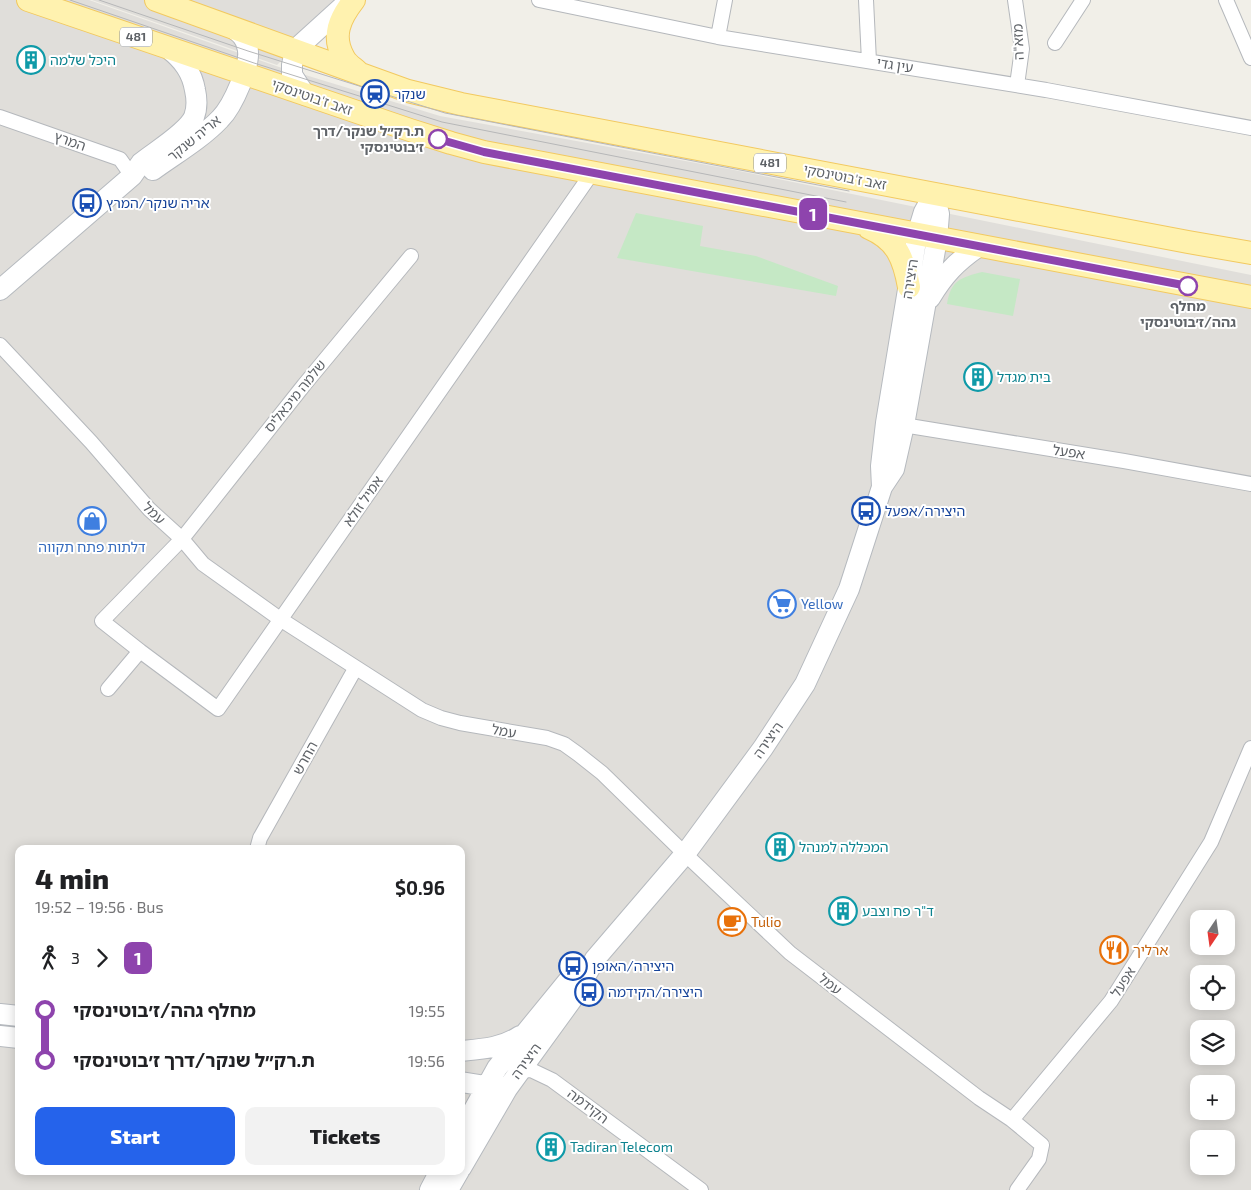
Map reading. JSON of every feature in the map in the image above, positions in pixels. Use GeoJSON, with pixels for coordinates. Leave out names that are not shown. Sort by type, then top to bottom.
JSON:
{"type":"FeatureCollection","features":[{"type":"Feature","properties":{"kind":"main road","name":"זאב ז'בוטינסקי"},"geometry":{"type":"LineString","coordinates":[[28,0],[451,144],[592,173],[1251,297]]}},
{"type":"Feature","properties":{"kind":"main road","name":"זאב ז'בוטינסקי"},"geometry":{"type":"LineString","coordinates":[[156,0],[408,91],[461,104],[1251,253]]}},
{"type":"Feature","properties":{"kind":"main road"},"geometry":{"type":"LineString","coordinates":[[352,0],[338,28],[338,43],[344,59],[359,73]]}},
{"type":"Feature","properties":{"kind":"main road"},"geometry":{"type":"LineString","coordinates":[[847,220],[872,229],[890,240],[902,259],[908,287]]}},
{"type":"Feature","properties":{"kind":"street"},"geometry":{"type":"LineString","coordinates":[[305,95],[292,75],[295,50],[352,0]]}},
{"type":"Feature","properties":{"kind":"street","name":"עין גדי"},"geometry":{"type":"LineString","coordinates":[[539,0],[718,37],[1017,85],[1251,128]]}},
{"type":"Feature","properties":{"kind":"street"},"geometry":{"type":"LineString","coordinates":[[718,37],[725,0]]}},
{"type":"Feature","properties":{"kind":"street"},"geometry":{"type":"LineString","coordinates":[[866,0],[869,61]]}},
{"type":"Feature","properties":{"kind":"street","name":"מזא\"ה"},"geometry":{"type":"LineString","coordinates":[[1015,0],[1022,49],[1017,85]]}},
{"type":"Feature","properties":{"kind":"street"},"geometry":{"type":"LineString","coordinates":[[1055,43],[1083,0]]}},
{"type":"Feature","properties":{"kind":"street"},"geometry":{"type":"LineString","coordinates":[[1226,0],[1251,58]]}},
{"type":"Feature","properties":{"kind":"street","name":"אריה שנקר"},"geometry":{"type":"LineString","coordinates":[[132,176],[148,173],[193,142],[221,119],[233,100],[243,74],[248,51],[242,35],[233,28]]}},
{"type":"Feature","properties":{"kind":"street","name":"אריה שנקר"},"geometry":{"type":"LineString","coordinates":[[0,290],[132,176],[140,165],[186,128],[193,118],[196,101],[194,82],[188,68],[169,48]]}},
{"type":"Feature","properties":{"kind":"street","name":"המרץ"},"geometry":{"type":"LineString","coordinates":[[0,117],[120,158],[132,176]]}},
{"type":"Feature","properties":{"kind":"street","name":"אמיל זולא"},"geometry":{"type":"LineString","coordinates":[[140,651],[218,709],[592,173]]}},
{"type":"Feature","properties":{"kind":"street","name":"היצירה"},"geometry":{"type":"LineString","coordinates":[[895,424],[924,309],[927,237],[924,212],[934,194]]}},
{"type":"Feature","properties":{"kind":"street","name":"היצירה"},"geometry":{"type":"LineString","coordinates":[[465,1161],[518,1071],[573,998],[595,959],[685,854],[763,748],[805,684],[849,589],[882,487],[894,469],[895,424],[908,287],[927,237]]}},
{"type":"Feature","properties":{"kind":"street"},"geometry":{"type":"LineString","coordinates":[[924,309],[945,274],[978,246]]}},
{"type":"Feature","properties":{"kind":"street","name":"שלמה מיכאליס"},"geometry":{"type":"LineString","coordinates":[[140,651],[102,621],[182,539],[304,385],[411,256]]}},
{"type":"Feature","properties":{"kind":"street","name":"עמל"},"geometry":{"type":"LineString","coordinates":[[0,345],[91,442],[149,510],[182,539],[203,564],[280,619],[355,669],[422,710],[441,718],[547,738],[564,744],[602,773],[790,953],[979,1098],[1012,1120]]}},
{"type":"Feature","properties":{"kind":"street","name":"אפעל"},"geometry":{"type":"LineString","coordinates":[[895,424],[1124,461],[1251,484]]}},
{"type":"Feature","properties":{"kind":"street"},"geometry":{"type":"LineString","coordinates":[[108,689],[140,651]]}},
{"type":"Feature","properties":{"kind":"street","name":"החרש"},"geometry":{"type":"LineString","coordinates":[[258,845],[260,838],[355,669]]}},
{"type":"Feature","properties":{"kind":"street","name":"אפעל"},"geometry":{"type":"LineString","coordinates":[[1012,1120],[1111,1001],[1211,842],[1251,748]]}},
{"type":"Feature","properties":{"kind":"street","name":"היצירה"},"geometry":{"type":"LineString","coordinates":[[465,1126],[497,1068],[568,980],[595,959]]}},
{"type":"Feature","properties":{"kind":"street"},"geometry":{"type":"LineString","coordinates":[[0,1014],[15,1016]]}},
{"type":"Feature","properties":{"kind":"street"},"geometry":{"type":"LineString","coordinates":[[0,1036],[15,1038]]}},
{"type":"Feature","properties":{"kind":"street"},"geometry":{"type":"LineString","coordinates":[[465,1051],[504,1045],[522,1036]]}},
{"type":"Feature","properties":{"kind":"street"},"geometry":{"type":"LineString","coordinates":[[465,1059],[497,1068],[507,1089]]}},
{"type":"Feature","properties":{"kind":"street","name":"הקידמה"},"geometry":{"type":"LineString","coordinates":[[518,1071],[531,1070],[552,1080],[701,1190]]}},
{"type":"Feature","properties":{"kind":"street"},"geometry":{"type":"LineString","coordinates":[[465,1083],[507,1089]]}},
{"type":"Feature","properties":{"kind":"street"},"geometry":{"type":"LineString","coordinates":[[1012,1120],[1042,1145],[1039,1158],[1017,1190]]}},
{"type":"Feature","properties":{"kind":"street"},"geometry":{"type":"LineString","coordinates":[[430,1190],[438,1175]]}},
{"type":"Feature","properties":{"kind":"street"},"geometry":{"type":"LineString","coordinates":[[448,1190],[457,1175]]}},
{"type":"Feature","properties":{"kind":"shaded area"},"geometry":{"type":"Polygon","coordinates":[[[0,0],[89,0],[279,67],[440,116],[729,169],[1251,275],[1251,1190],[0,1190],[0,0]]]}},
{"type":"Feature","properties":{"kind":"shaded area"},"geometry":{"type":"Polygon","coordinates":[[[92,0],[342,0],[277,65],[92,0]]]}},
{"type":"Feature","properties":{"kind":"green space"},"geometry":{"type":"Polygon","coordinates":[[[636,213],[703,226],[700,246],[756,256],[838,286],[836,296],[617,258],[636,213]]]}},
{"type":"Feature","properties":{"kind":"green space"},"geometry":{"type":"Polygon","coordinates":[[[982,272],[1020,279],[1013,316],[947,304],[951,290],[958,281],[982,272]]]}},
{"type":"Feature","properties":{"kind":"tram line"},"geometry":{"type":"LineString","coordinates":[[70,0],[254,63],[442,122],[846,202]]}},
{"type":"Feature","properties":{"kind":"tram line"},"geometry":{"type":"LineString","coordinates":[[99,0],[248,51],[445,113],[849,191]]}},
{"type":"Feature","properties":{"kind":"bus line","name":"1"},"geometry":{"type":"LineString","coordinates":[[438,139],[484,152],[1188,286]]}},
{"type":"Feature","properties":{"kind":"place","name":"היכל שלמה"},"geometry":{"type":"Point","coordinates":[31,60]}},
{"type":"Feature","properties":{"kind":"place","name":"שנקר"},"geometry":{"type":"Point","coordinates":[375,94]}},
{"type":"Feature","properties":{"kind":"place","name":"ת.רק״ל שנקר/דרך ז׳בוטינסקי"},"geometry":{"type":"Point","coordinates":[438,139]}},
{"type":"Feature","properties":{"kind":"place","name":"אריה שנקר/המרץ"},"geometry":{"type":"Point","coordinates":[87,203]}},
{"type":"Feature","properties":{"kind":"place","name":"מחלף גהה/ז׳בוטינסקי"},"geometry":{"type":"Point","coordinates":[1188,286]}},
{"type":"Feature","properties":{"kind":"place","name":"בית מגדל"},"geometry":{"type":"Point","coordinates":[978,377]}},
{"type":"Feature","properties":{"kind":"place","name":"היצירה/אפעל"},"geometry":{"type":"Point","coordinates":[866,511]}},
{"type":"Feature","properties":{"kind":"place","name":"דלתות פתח תקווה"},"geometry":{"type":"Point","coordinates":[92,521]}},
{"type":"Feature","properties":{"kind":"place","name":"Yellow"},"geometry":{"type":"Point","coordinates":[782,604]}},
{"type":"Feature","properties":{"kind":"place","name":"המכללה למנהל"},"geometry":{"type":"Point","coordinates":[780,847]}},
{"type":"Feature","properties":{"kind":"place","name":"ד\"ר פח וצבע"},"geometry":{"type":"Point","coordinates":[843,911]}},
{"type":"Feature","properties":{"kind":"place","name":"Tulio"},"geometry":{"type":"Point","coordinates":[732,922]}},
{"type":"Feature","properties":{"kind":"place","name":"ארליך"},"geometry":{"type":"Point","coordinates":[1114,950]}},
{"type":"Feature","properties":{"kind":"place","name":"היצירה/האופן"},"geometry":{"type":"Point","coordinates":[573,966]}},
{"type":"Feature","properties":{"kind":"place","name":"היצירה/הקידמה"},"geometry":{"type":"Point","coordinates":[589,992]}},
{"type":"Feature","properties":{"kind":"place","name":"Tadiran Telecom"},"geometry":{"type":"Point","coordinates":[551,1147]}}]}
